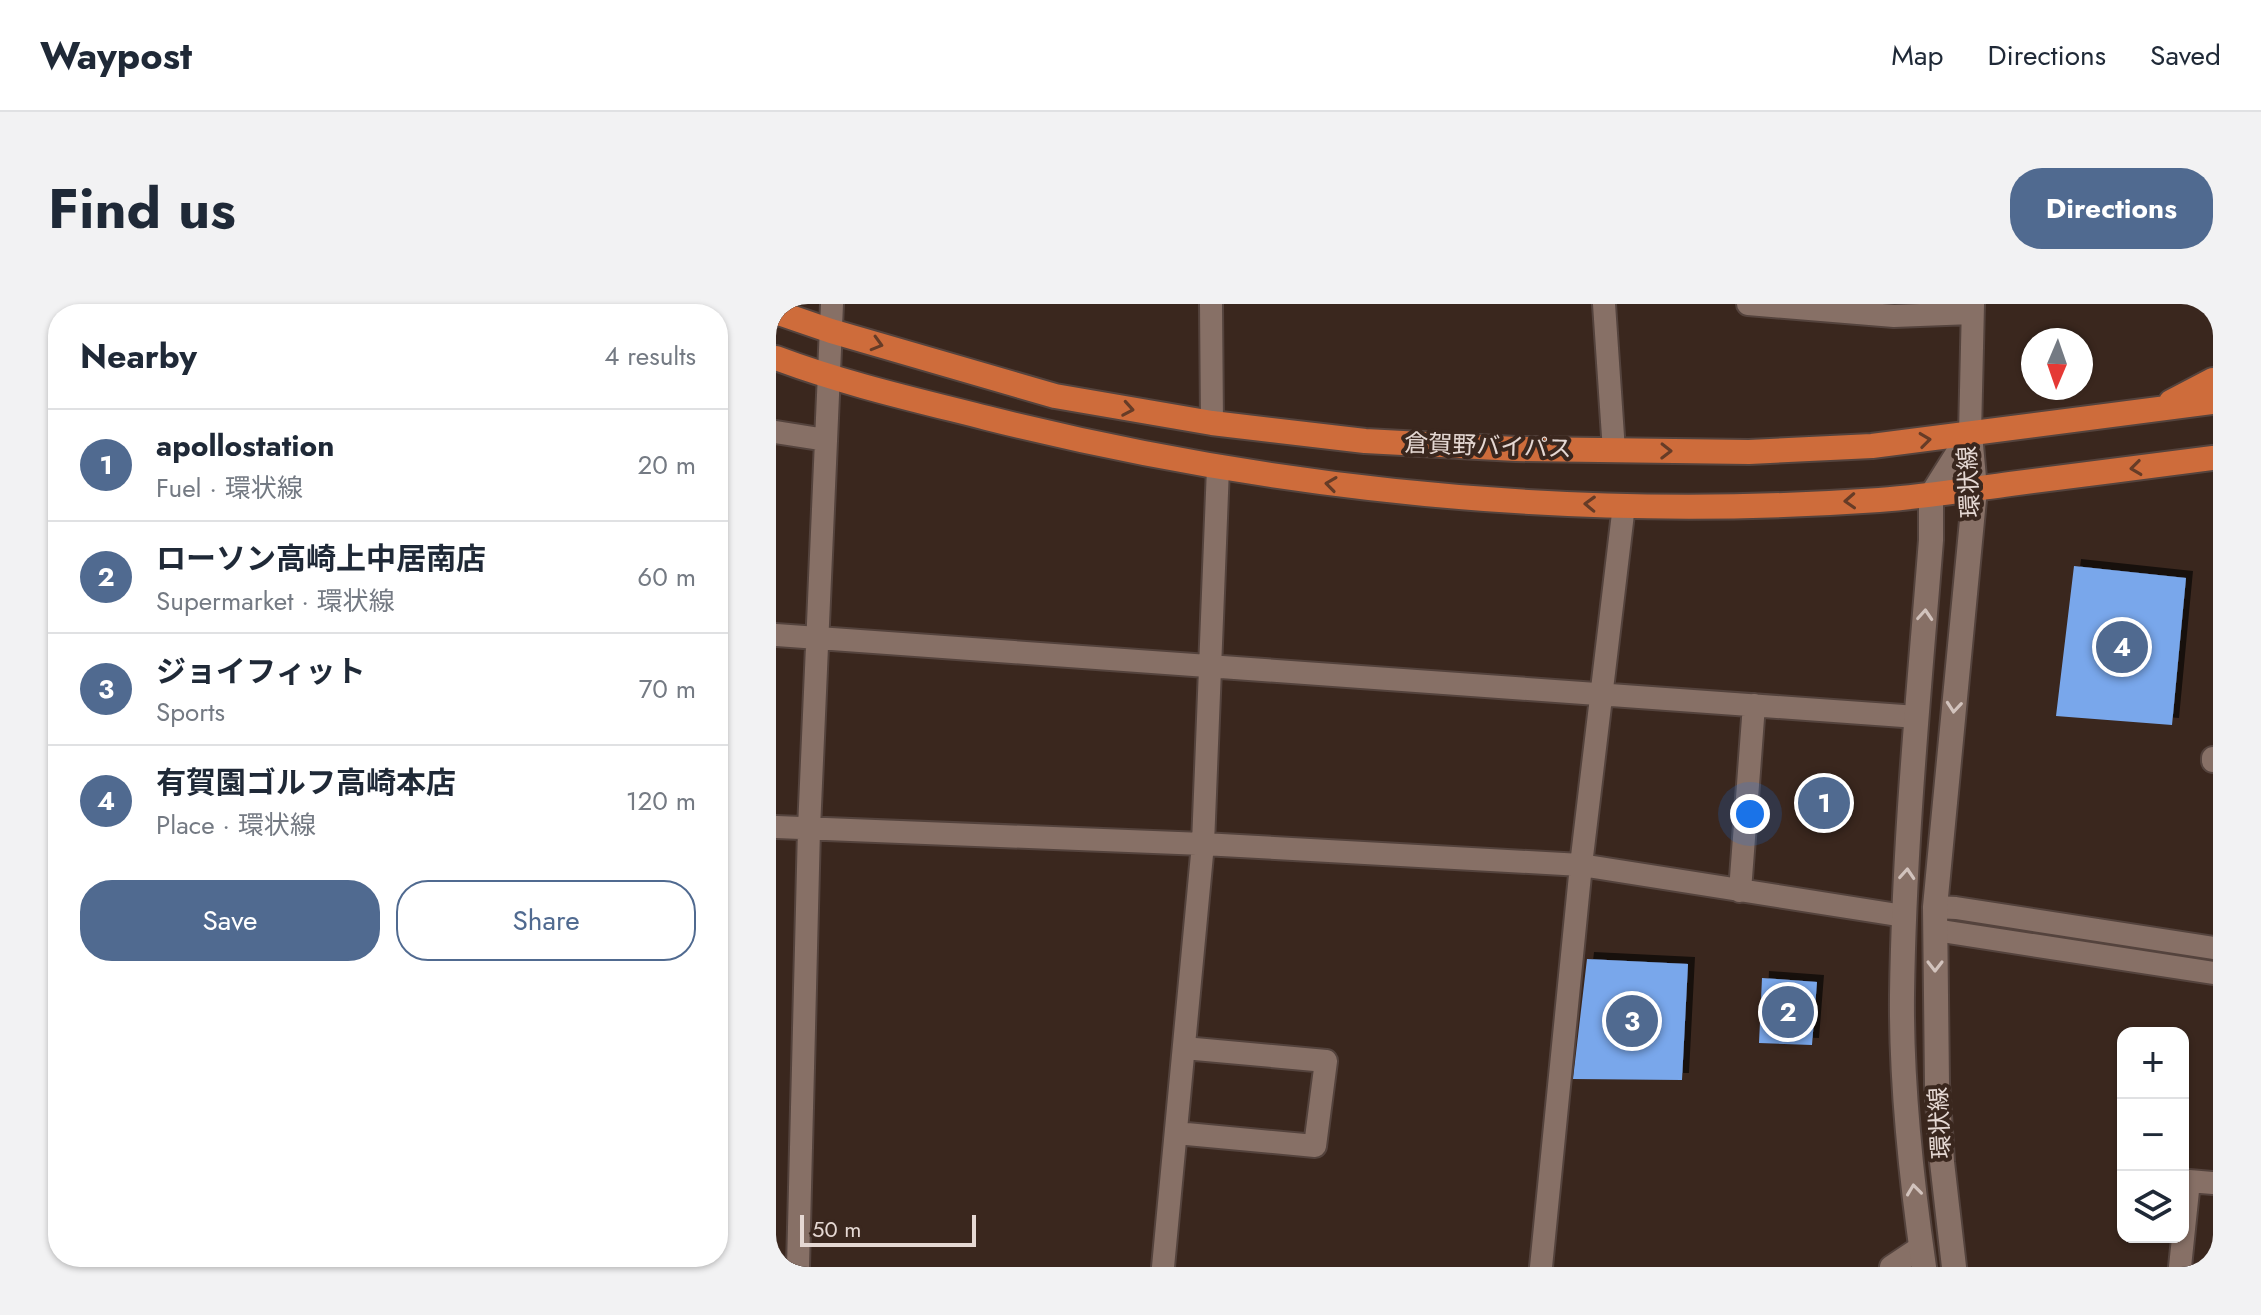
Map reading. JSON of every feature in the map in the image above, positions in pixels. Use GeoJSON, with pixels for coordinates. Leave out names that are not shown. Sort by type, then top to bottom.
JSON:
{"type":"FeatureCollection","features":[{"type":"Feature","properties":{"kind":"highway","name":"倉賀野バイパス"},"geometry":{"type":"LineString","coordinates":[[776,312],[1055,396],[1212,423],[1365,441],[1614,451],[1780,451],[1872,446],[2213,402]]}},
{"type":"Feature","properties":{"kind":"highway","name":"倉賀野バイパス"},"geometry":{"type":"LineString","coordinates":[[776,358],[829,378],[1051,434],[1218,468],[1363,489],[1515,501],[1752,506],[1931,496],[2213,458]]}},
{"type":"Feature","properties":{"kind":"highway"},"geometry":{"type":"LineString","coordinates":[[2158,409],[2213,380]]}},
{"type":"Feature","properties":{"kind":"street"},"geometry":{"type":"LineString","coordinates":[[798,1267],[809,829],[820,637],[832,304]]}},
{"type":"Feature","properties":{"kind":"street"},"geometry":{"type":"LineString","coordinates":[[1211,304],[1212,423]]}},
{"type":"Feature","properties":{"kind":"street"},"geometry":{"type":"LineString","coordinates":[[1604,304],[1614,451]]}},
{"type":"Feature","properties":{"kind":"street"},"geometry":{"type":"LineString","coordinates":[[1748,304],[1894,316],[1972,308],[1970,434]]}},
{"type":"Feature","properties":{"kind":"street"},"geometry":{"type":"LineString","coordinates":[[776,432],[826,440]]}},
{"type":"Feature","properties":{"kind":"street","name":"環状線"},"geometry":{"type":"LineString","coordinates":[[1954,1267],[1941,1146],[1935,918],[1975,489],[1970,434]]}},
{"type":"Feature","properties":{"kind":"street","name":"環状線"},"geometry":{"type":"LineString","coordinates":[[1922,1257],[1910,1164],[1905,1081],[1902,997],[1904,916],[1931,540],[1931,496],[1970,434]]}},
{"type":"Feature","properties":{"kind":"street"},"geometry":{"type":"LineString","coordinates":[[1163,1267],[1203,844],[1218,468]]}},
{"type":"Feature","properties":{"kind":"street"},"geometry":{"type":"LineString","coordinates":[[1541,1267],[1581,865],[1624,505]]}},
{"type":"Feature","properties":{"kind":"street"},"geometry":{"type":"LineString","coordinates":[[776,635],[1917,717]]}},
{"type":"Feature","properties":{"kind":"street"},"geometry":{"type":"LineString","coordinates":[[1740,891],[1754,705]]}},
{"type":"Feature","properties":{"kind":"street"},"geometry":{"type":"LineString","coordinates":[[776,827],[1203,844],[1581,865],[1904,916]]}},
{"type":"Feature","properties":{"kind":"street"},"geometry":{"type":"LineString","coordinates":[[1935,918],[1956,908],[2213,948]]}},
{"type":"Feature","properties":{"kind":"street"},"geometry":{"type":"LineString","coordinates":[[1935,918],[2213,973]]}},
{"type":"Feature","properties":{"kind":"street"},"geometry":{"type":"LineString","coordinates":[[1176,1133],[1315,1146],[1326,1061],[1184,1048]]}},
{"type":"Feature","properties":{"kind":"street"},"geometry":{"type":"LineString","coordinates":[[2180,1267],[2189,1181],[2213,1183]]}},
{"type":"Feature","properties":{"kind":"street"},"geometry":{"type":"LineString","coordinates":[[1891,1267],[1922,1257]]}},
{"type":"Feature","properties":{"kind":"building"},"geometry":{"type":"Polygon","coordinates":[[[2074,566],[2186,578],[2172,725],[2056,716],[2074,566]]]}},
{"type":"Feature","properties":{"kind":"building"},"geometry":{"type":"Polygon","coordinates":[[[1587,959],[1688,964],[1682,1080],[1573,1079],[1587,959]]]}},
{"type":"Feature","properties":{"kind":"building"},"geometry":{"type":"Polygon","coordinates":[[[1762,978],[1817,982],[1812,1045],[1759,1043],[1762,978]]]}},
{"type":"Feature","properties":{"kind":"place","name":"有賀園ゴルフ高崎本店"},"geometry":{"type":"Point","coordinates":[2122,647]}},
{"type":"Feature","properties":{"kind":"place","name":"apollostation"},"geometry":{"type":"Point","coordinates":[1824,803]}},
{"type":"Feature","properties":{"kind":"place","name":"ローソン高崎上中居南店"},"geometry":{"type":"Point","coordinates":[1788,1012]}},
{"type":"Feature","properties":{"kind":"place","name":"ジョイフィット"},"geometry":{"type":"Point","coordinates":[1632,1021]}}]}
